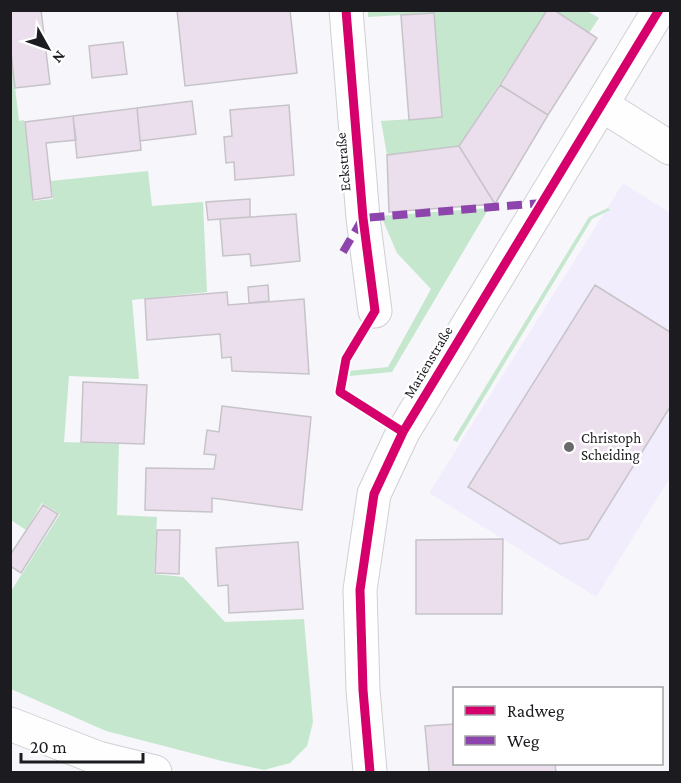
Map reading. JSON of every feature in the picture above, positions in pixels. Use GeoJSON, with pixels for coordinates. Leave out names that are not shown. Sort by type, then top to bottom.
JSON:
{"type":"FeatureCollection","features":[{"type":"Feature","properties":{"kind":"street","name":"Eckstraße"},"geometry":{"type":"LineString","coordinates":[[346,10],[363,218],[375,311]]}},
{"type":"Feature","properties":{"kind":"street","name":"Marienstraße"},"geometry":{"type":"LineString","coordinates":[[370,772],[363,690],[360,590],[374,494],[403,432],[659,10]]}},
{"type":"Feature","properties":{"kind":"street"},"geometry":{"type":"LineString","coordinates":[[602,105],[670,148]]}},
{"type":"Feature","properties":{"kind":"street"},"geometry":{"type":"LineString","coordinates":[[10,723],[98,758],[154,772]]}},
{"type":"Feature","properties":{"kind":"shaded area"},"geometry":{"type":"Polygon","coordinates":[[[623,183],[670,213],[670,478],[596,597],[429,493],[623,183]]]}},
{"type":"Feature","properties":{"kind":"green space"},"geometry":{"type":"Polygon","coordinates":[[[368,11],[547,11],[459,146],[387,155],[381,121],[442,117],[434,13],[368,17],[368,11]]]}},
{"type":"Feature","properties":{"kind":"green space"},"geometry":{"type":"Polygon","coordinates":[[[554,11],[587,11],[599,18],[589,33],[554,11]]]}},
{"type":"Feature","properties":{"kind":"green space"},"geometry":{"type":"Polygon","coordinates":[[[10,44],[19,121],[24,120],[33,201],[53,199],[51,181],[148,171],[152,206],[203,202],[207,292],[132,300],[139,379],[69,376],[64,442],[119,444],[117,515],[157,517],[154,574],[183,577],[225,622],[304,619],[313,722],[307,746],[290,763],[264,770],[106,731],[11,689],[11,591],[60,514],[42,503],[26,530],[11,520],[10,44]]]}},
{"type":"Feature","properties":{"kind":"green space"},"geometry":{"type":"Polygon","coordinates":[[[489,208],[392,372],[349,376],[349,371],[388,367],[431,289],[397,253],[381,216],[489,208]]]}},
{"type":"Feature","properties":{"kind":"green space"},"geometry":{"type":"Polygon","coordinates":[[[608,208],[610,210],[592,219],[457,442],[453,440],[589,217],[608,208]]]}},
{"type":"Feature","properties":{"kind":"building"},"geometry":{"type":"Polygon","coordinates":[[[10,10],[41,10],[50,84],[15,88],[10,44],[10,10]]]}},
{"type":"Feature","properties":{"kind":"building"},"geometry":{"type":"Polygon","coordinates":[[[177,10],[290,10],[297,73],[185,86],[177,10]]]}},
{"type":"Feature","properties":{"kind":"building"},"geometry":{"type":"Polygon","coordinates":[[[547,10],[554,10],[597,38],[548,115],[500,85],[547,10]]]}},
{"type":"Feature","properties":{"kind":"building"},"geometry":{"type":"Polygon","coordinates":[[[434,13],[442,117],[409,120],[401,15],[434,13]]]}},
{"type":"Feature","properties":{"kind":"building"},"geometry":{"type":"Polygon","coordinates":[[[123,42],[127,74],[92,78],[89,46],[123,42]]]}},
{"type":"Feature","properties":{"kind":"building"},"geometry":{"type":"Polygon","coordinates":[[[500,85],[548,115],[495,204],[459,146],[500,85]]]}},
{"type":"Feature","properties":{"kind":"building"},"geometry":{"type":"Polygon","coordinates":[[[192,101],[196,134],[140,141],[137,108],[192,101]]]}},
{"type":"Feature","properties":{"kind":"building"},"geometry":{"type":"Polygon","coordinates":[[[289,105],[294,175],[235,180],[234,162],[226,163],[224,137],[232,136],[230,110],[289,105]]]}},
{"type":"Feature","properties":{"kind":"building"},"geometry":{"type":"Polygon","coordinates":[[[137,108],[141,150],[77,158],[73,116],[137,108]]]}},
{"type":"Feature","properties":{"kind":"building"},"geometry":{"type":"Polygon","coordinates":[[[73,116],[76,140],[46,143],[52,197],[33,200],[25,122],[73,116]]]}},
{"type":"Feature","properties":{"kind":"building"},"geometry":{"type":"Polygon","coordinates":[[[459,146],[495,204],[389,212],[387,155],[459,146]]]}},
{"type":"Feature","properties":{"kind":"building"},"geometry":{"type":"Polygon","coordinates":[[[250,199],[250,217],[208,220],[206,202],[250,199]]]}},
{"type":"Feature","properties":{"kind":"building"},"geometry":{"type":"Polygon","coordinates":[[[296,214],[300,261],[251,266],[250,254],[223,256],[220,219],[296,214]]]}},
{"type":"Feature","properties":{"kind":"building"},"geometry":{"type":"Polygon","coordinates":[[[268,285],[269,301],[249,303],[248,287],[268,285]]]}},
{"type":"Feature","properties":{"kind":"building","name":"Christoph Scheiding"},"geometry":{"type":"Polygon","coordinates":[[[595,285],[670,332],[670,407],[588,539],[560,544],[468,487],[595,285]]]}},
{"type":"Feature","properties":{"kind":"building"},"geometry":{"type":"Polygon","coordinates":[[[227,292],[228,305],[304,299],[309,374],[232,371],[231,357],[222,358],[220,334],[147,340],[145,299],[227,292]]]}},
{"type":"Feature","properties":{"kind":"building"},"geometry":{"type":"Polygon","coordinates":[[[83,382],[147,385],[144,444],[81,442],[83,382]]]}},
{"type":"Feature","properties":{"kind":"building"},"geometry":{"type":"Polygon","coordinates":[[[222,406],[311,417],[302,510],[212,498],[212,512],[145,510],[146,468],[214,469],[216,455],[204,454],[207,430],[219,432],[222,406]]]}},
{"type":"Feature","properties":{"kind":"building"},"geometry":{"type":"Polygon","coordinates":[[[43,505],[58,514],[21,573],[10,566],[10,555],[43,505]]]}},
{"type":"Feature","properties":{"kind":"building"},"geometry":{"type":"Polygon","coordinates":[[[157,530],[180,530],[179,574],[155,573],[157,530]]]}},
{"type":"Feature","properties":{"kind":"building"},"geometry":{"type":"Polygon","coordinates":[[[503,539],[502,614],[416,614],[416,540],[503,539]]]}},
{"type":"Feature","properties":{"kind":"building"},"geometry":{"type":"Polygon","coordinates":[[[298,542],[303,609],[229,613],[228,585],[218,586],[216,548],[298,542]]]}},
{"type":"Feature","properties":{"kind":"building"},"geometry":{"type":"Polygon","coordinates":[[[453,724],[453,765],[555,765],[556,772],[429,772],[425,726],[453,724]]]}},
{"type":"Feature","properties":{"kind":"marked path"},"geometry":{"type":"LineString","coordinates":[[343,252],[363,218],[542,203]]}},
{"type":"Feature","properties":{"kind":"cycle path"},"geometry":{"type":"LineString","coordinates":[[346,10],[363,218],[375,311],[346,359],[340,392],[403,432]]}},
{"type":"Feature","properties":{"kind":"cycle path"},"geometry":{"type":"LineString","coordinates":[[370,772],[363,690],[360,590],[374,494],[403,432],[659,10]]}},
{"type":"Feature","properties":{"kind":"place","name":"Christoph Scheiding"},"geometry":{"type":"Point","coordinates":[569,447]}}]}
